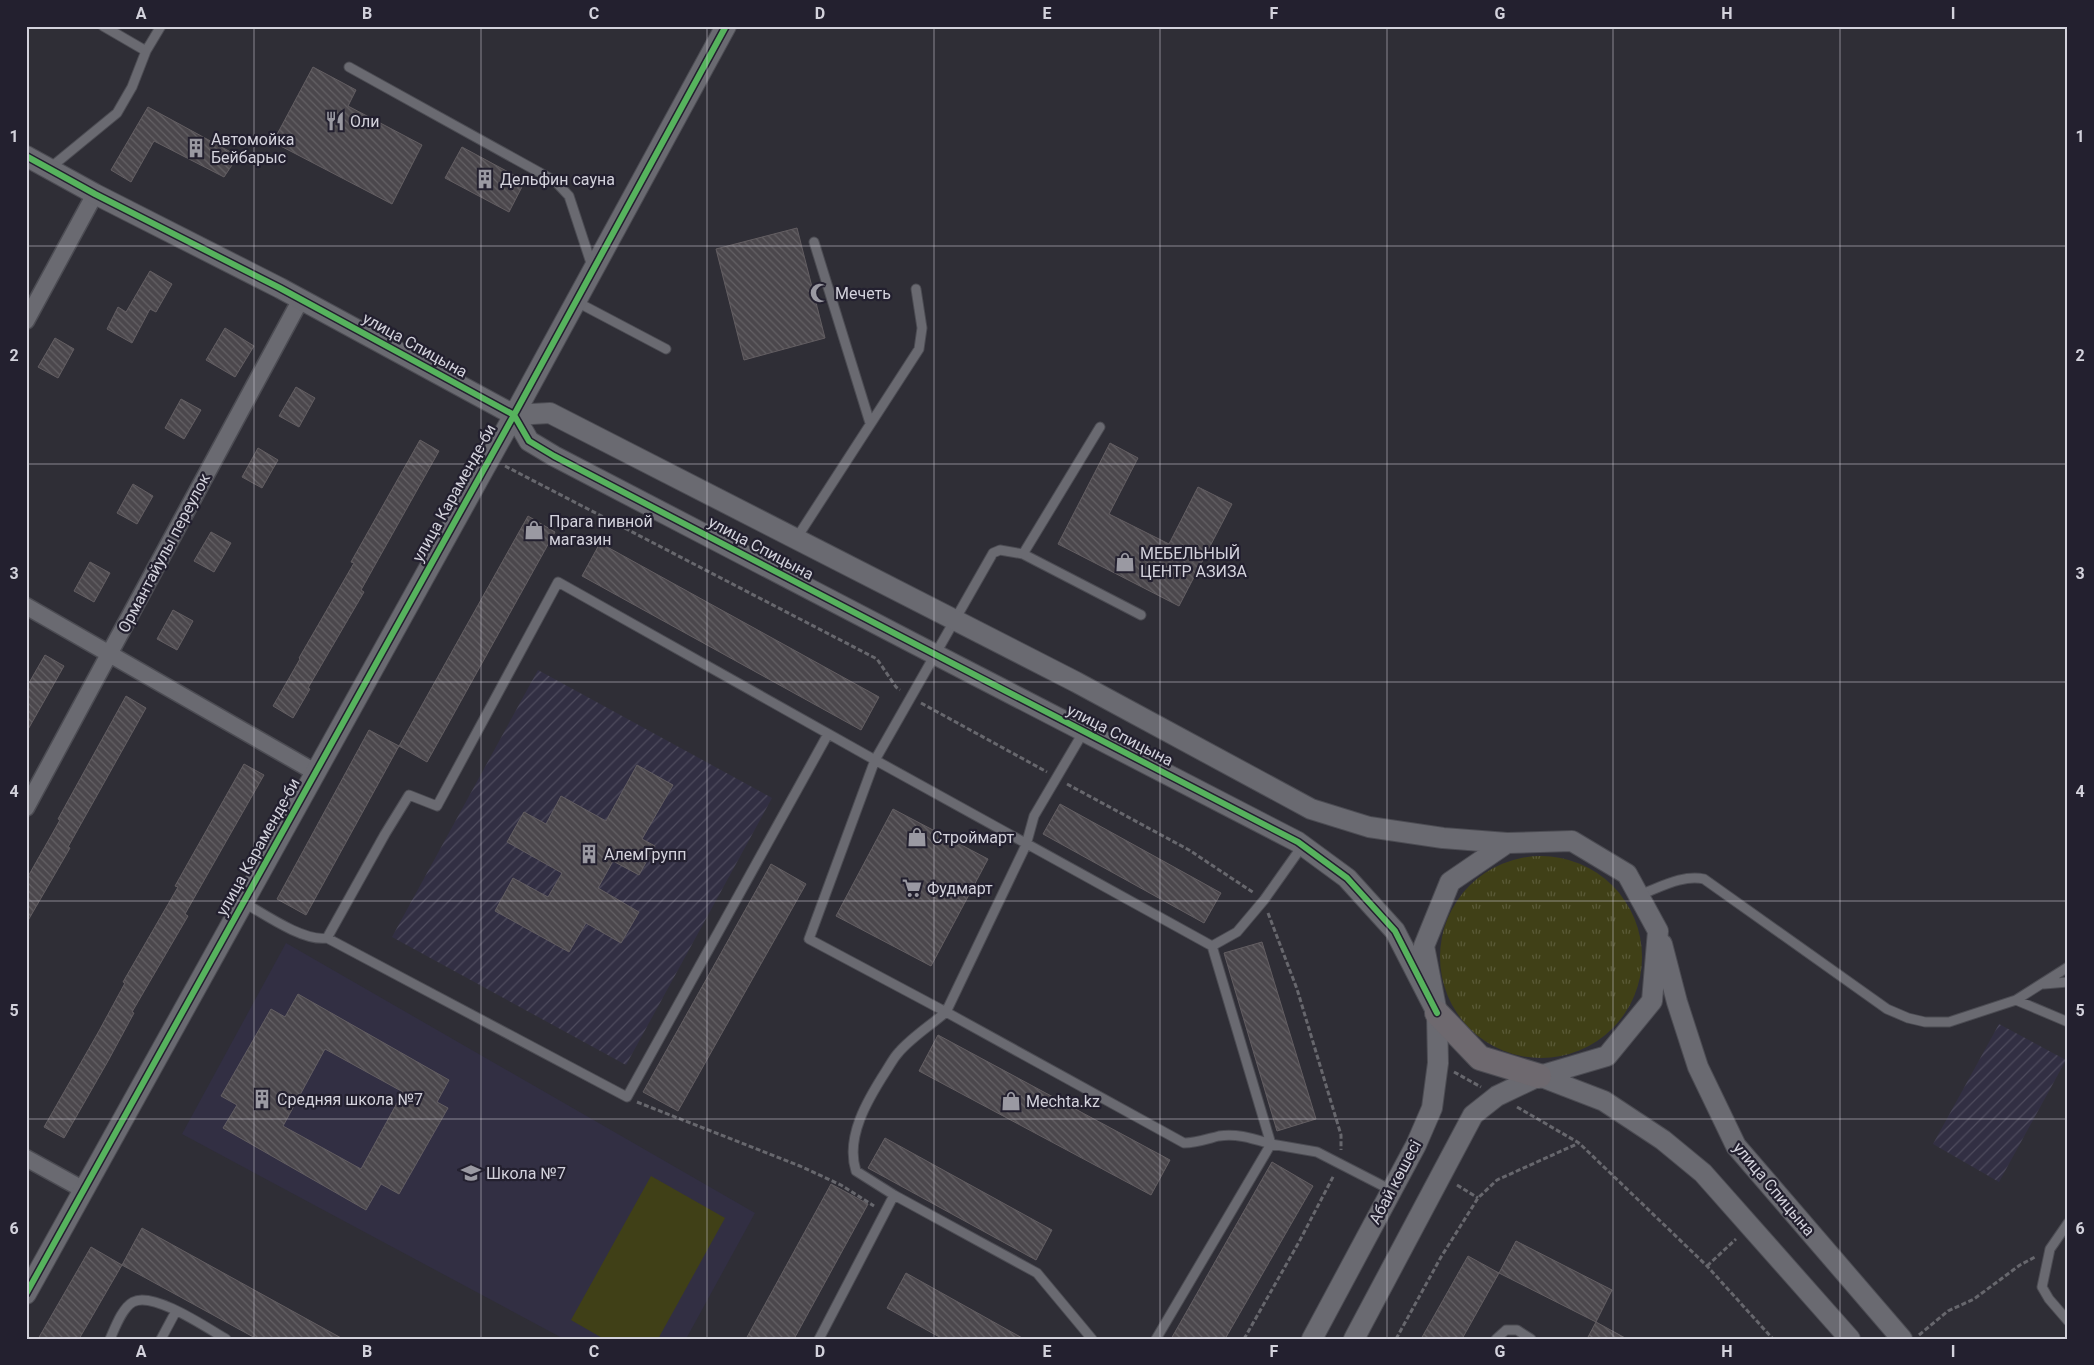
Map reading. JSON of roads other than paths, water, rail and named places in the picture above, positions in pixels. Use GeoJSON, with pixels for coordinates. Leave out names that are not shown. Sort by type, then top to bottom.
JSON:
{"type":"FeatureCollection","features":[{"type":"Feature","properties":{"kind":"main road"},"geometry":{"type":"LineString","coordinates":[[1437,1013],[1480,1058],[1539,1076]]}},
{"type":"Feature","properties":{"kind":"street","name":"улица Караменде-би"},"geometry":{"type":"LineString","coordinates":[[26,1294],[514,415],[726,26]]}},
{"type":"Feature","properties":{"kind":"street","name":"улица Спицына"},"geometry":{"type":"LineString","coordinates":[[26,156],[301,299],[514,415],[529,441],[554,456],[1303,846],[1347,878],[1396,931],[1437,1013]]}},
{"type":"Feature","properties":{"kind":"street"},"geometry":{"type":"LineString","coordinates":[[26,321],[96,194]]}},
{"type":"Feature","properties":{"kind":"street","name":"Ормантайулы переулок"},"geometry":{"type":"LineString","coordinates":[[26,808],[301,299]]}},
{"type":"Feature","properties":{"kind":"street","name":"улица Спицына"},"geometry":{"type":"LineString","coordinates":[[514,415],[550,413],[1076,682],[1311,809],[1369,828],[1443,838],[1507,843],[1572,841],[1627,874],[1658,931],[1677,1002],[1698,1067],[1736,1146],[1902,1339]]}},
{"type":"Feature","properties":{"kind":"street"},"geometry":{"type":"LineString","coordinates":[[26,606],[315,772]]}},
{"type":"Feature","properties":{"kind":"street","name":"Абай көшесі"},"geometry":{"type":"LineString","coordinates":[[1312,1339],[1416,1145],[1432,1108],[1438,1063],[1437,1013],[1424,946],[1450,882],[1507,843]]}},
{"type":"Feature","properties":{"kind":"street"},"geometry":{"type":"LineString","coordinates":[[1354,1339],[1473,1115],[1497,1096],[1539,1076],[1608,1056],[1652,1001],[1658,931]]}},
{"type":"Feature","properties":{"kind":"street"},"geometry":{"type":"LineString","coordinates":[[1539,1076],[1604,1101],[1663,1140],[1703,1173],[1850,1339]]}},
{"type":"Feature","properties":{"kind":"street"},"geometry":{"type":"LineString","coordinates":[[26,1158],[84,1190]]}},
{"type":"Feature","properties":{"kind":"lane"},"geometry":{"type":"LineString","coordinates":[[103,26],[146,51]]}},
{"type":"Feature","properties":{"kind":"lane"},"geometry":{"type":"LineString","coordinates":[[50,168],[117,113],[132,87],[146,51],[161,26]]}},
{"type":"Feature","properties":{"kind":"lane"},"geometry":{"type":"LineString","coordinates":[[349,67],[555,181],[569,196],[593,268]]}},
{"type":"Feature","properties":{"kind":"lane"},"geometry":{"type":"LineString","coordinates":[[814,242],[870,423]]}},
{"type":"Feature","properties":{"kind":"lane"},"geometry":{"type":"LineString","coordinates":[[796,539],[919,349],[922,328],[916,289]]}},
{"type":"Feature","properties":{"kind":"lane"},"geometry":{"type":"LineString","coordinates":[[575,301],[666,349]]}},
{"type":"Feature","properties":{"kind":"lane"},"geometry":{"type":"LineString","coordinates":[[1023,554],[1100,427]]}},
{"type":"Feature","properties":{"kind":"lane"},"geometry":{"type":"LineString","coordinates":[[1141,615],[1023,554],[1000,550],[993,553],[936,656],[874,760],[809,939],[1184,1143],[1220,1136],[1241,1136],[1271,1144],[1317,1152],[1391,1190]]}},
{"type":"Feature","properties":{"kind":"lane"},"geometry":{"type":"LineString","coordinates":[[327,938],[409,795],[436,806],[558,582],[1026,845],[1212,946],[1271,1144],[1156,1339]]}},
{"type":"Feature","properties":{"kind":"lane"},"geometry":{"type":"LineString","coordinates":[[1084,731],[1034,816],[1026,845],[946,1012],[898,1052],[867,1100],[854,1145],[854,1165],[856,1171],[894,1195],[1037,1273],[1092,1339]]}},
{"type":"Feature","properties":{"kind":"lane"},"geometry":{"type":"LineString","coordinates":[[243,902],[298,932],[318,940],[327,938],[627,1097],[828,734]]}},
{"type":"Feature","properties":{"kind":"lane"},"geometry":{"type":"LineString","coordinates":[[1212,946],[1237,932],[1264,900],[1303,846]]}},
{"type":"Feature","properties":{"kind":"lane"},"geometry":{"type":"LineString","coordinates":[[1639,895],[1685,878],[1695,877],[1704,880],[1887,1009],[1908,1018],[1926,1022],[1949,1022],[2016,1000],[2068,967]]}},
{"type":"Feature","properties":{"kind":"lane"},"geometry":{"type":"LineString","coordinates":[[2042,984],[2068,982]]}},
{"type":"Feature","properties":{"kind":"lane"},"geometry":{"type":"LineString","coordinates":[[2016,1000],[2068,1022]]}},
{"type":"Feature","properties":{"kind":"lane"},"geometry":{"type":"LineString","coordinates":[[819,1339],[894,1195]]}},
{"type":"Feature","properties":{"kind":"lane"},"geometry":{"type":"LineString","coordinates":[[2068,1223],[2050,1249],[2042,1287],[2049,1299],[2068,1322]]}},
{"type":"Feature","properties":{"kind":"lane"},"geometry":{"type":"LineString","coordinates":[[110,1339],[125,1310],[133,1302],[149,1300],[176,1311],[226,1339]]}},
{"type":"Feature","properties":{"kind":"lane"},"geometry":{"type":"LineString","coordinates":[[161,1339],[176,1311]]}},
{"type":"Feature","properties":{"kind":"lane"},"geometry":{"type":"LineString","coordinates":[[1496,1339],[1506,1330],[1517,1330],[1531,1339]]}},
{"type":"Feature","properties":{"kind":"place","name":"Оли"},"geometry":{"type":"Point","coordinates":[335,121]}},
{"type":"Feature","properties":{"kind":"place","name":"Автомойка Бейбарыс"},"geometry":{"type":"Point","coordinates":[196,148]}},
{"type":"Feature","properties":{"kind":"place","name":"Дельфин сауна"},"geometry":{"type":"Point","coordinates":[485,179]}},
{"type":"Feature","properties":{"kind":"place","name":"Мечеть"},"geometry":{"type":"Point","coordinates":[820,293]}},
{"type":"Feature","properties":{"kind":"place","name":"Прага пивной магазин"},"geometry":{"type":"Point","coordinates":[534,530]}},
{"type":"Feature","properties":{"kind":"place","name":"МЕБЕЛЬНЫЙ ЦЕНТР АЗИЗА"},"geometry":{"type":"Point","coordinates":[1125,562]}},
{"type":"Feature","properties":{"kind":"place","name":"Строймарт"},"geometry":{"type":"Point","coordinates":[917,837]}},
{"type":"Feature","properties":{"kind":"place","name":"АлемГрупп"},"geometry":{"type":"Point","coordinates":[589,854]}},
{"type":"Feature","properties":{"kind":"place","name":"Фудмарт"},"geometry":{"type":"Point","coordinates":[912,888]}},
{"type":"Feature","properties":{"kind":"place","name":"Средняя школа №7"},"geometry":{"type":"Point","coordinates":[262,1099]}},
{"type":"Feature","properties":{"kind":"place","name":"Mechta.kz"},"geometry":{"type":"Point","coordinates":[1011,1101]}},
{"type":"Feature","properties":{"kind":"place","name":"Школа №7"},"geometry":{"type":"Point","coordinates":[471,1173]}}]}
